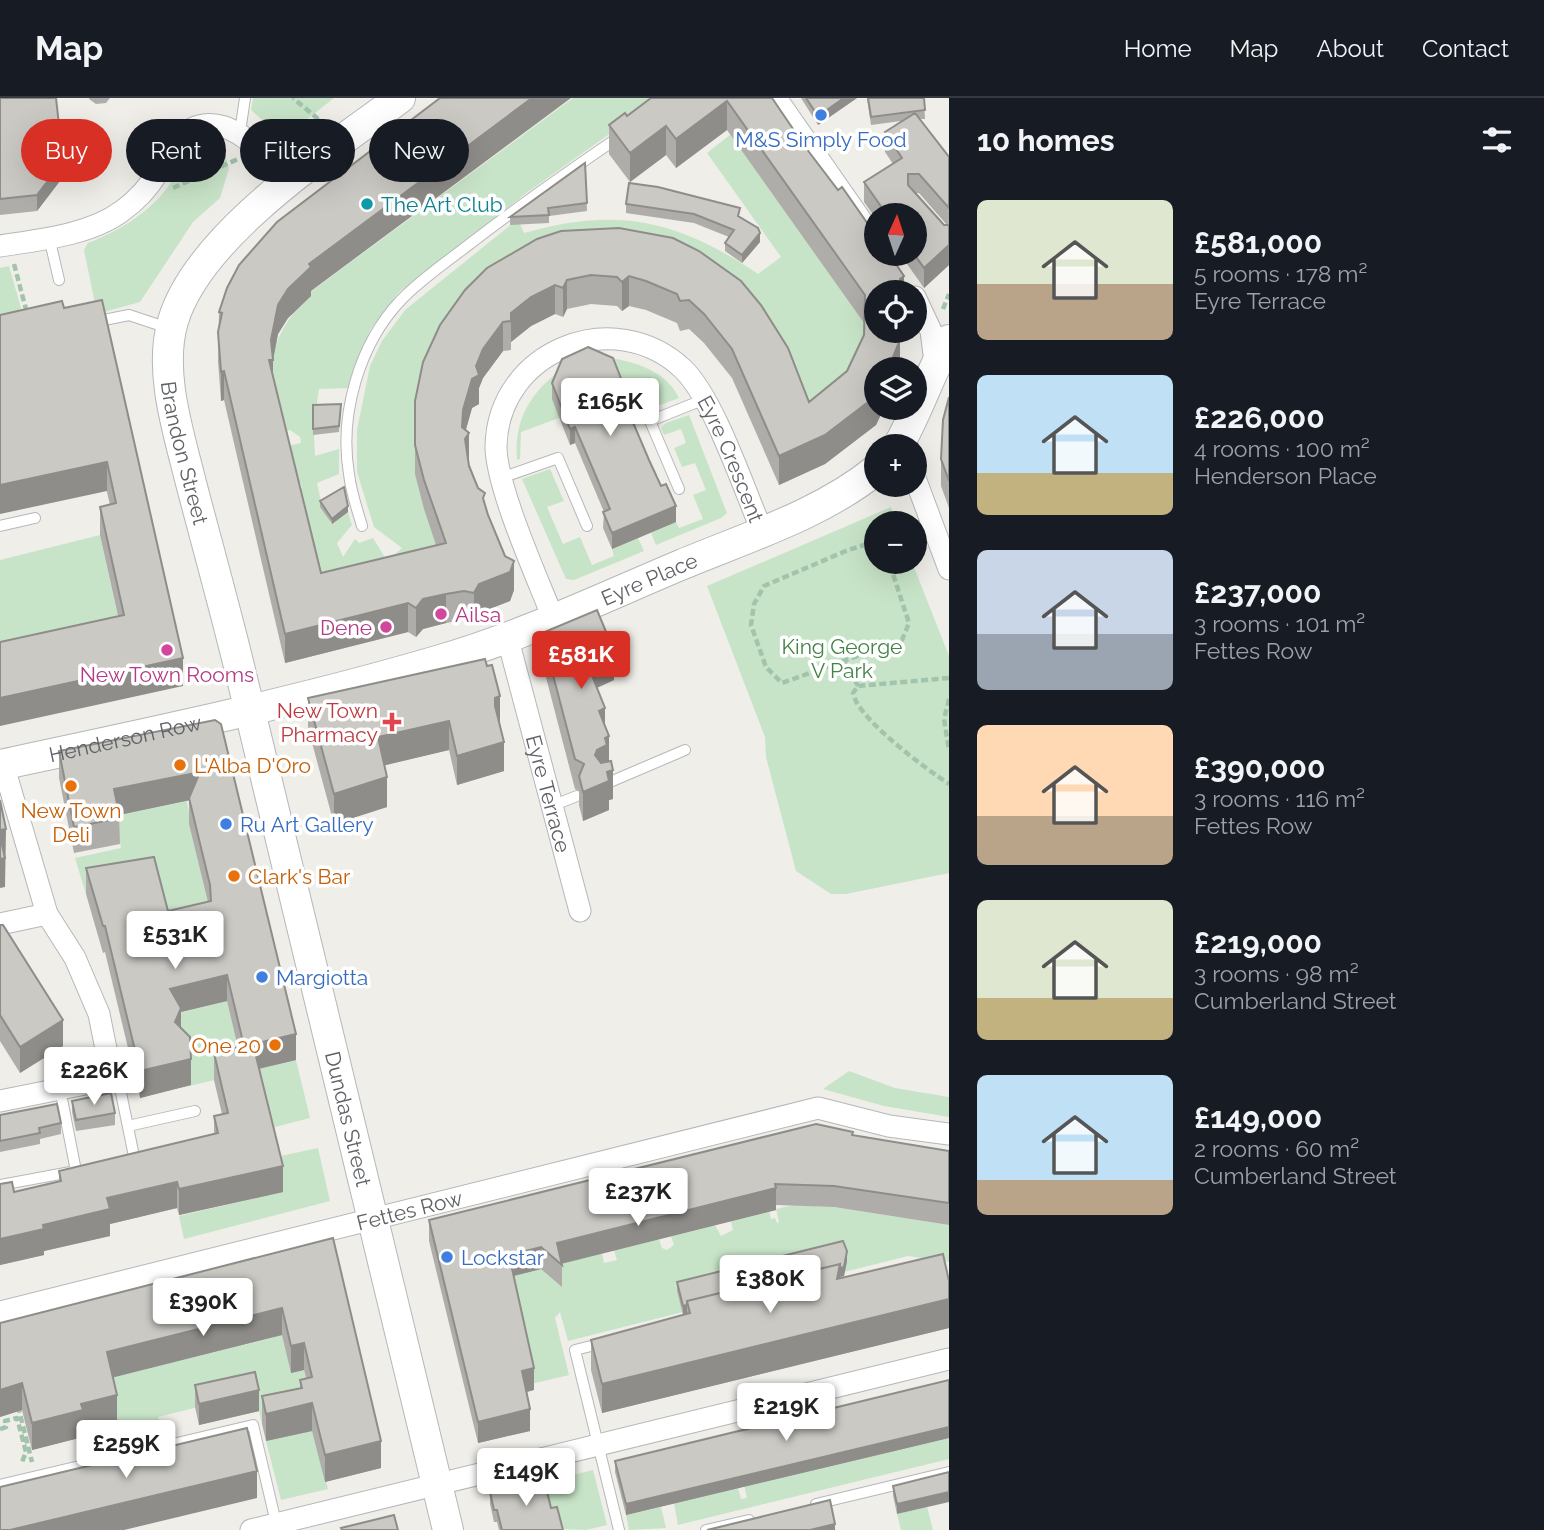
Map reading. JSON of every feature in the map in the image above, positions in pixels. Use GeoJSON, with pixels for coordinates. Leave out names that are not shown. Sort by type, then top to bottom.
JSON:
{"type":"FeatureCollection","features":[{"type":"Feature","properties":{"kind":"street","name":"Brandon Street"},"geometry":{"type":"LineString","coordinates":[[249,708],[177,420],[171,388],[171,329],[183,296],[196,274],[250,216],[288,183],[400,98]]}},
{"type":"Feature","properties":{"kind":"street"},"geometry":{"type":"LineString","coordinates":[[776,98],[864,224]]}},
{"type":"Feature","properties":{"kind":"street"},"geometry":{"type":"LineString","coordinates":[[4,245],[49,237],[108,220],[122,212],[147,188],[176,141],[188,131],[202,126],[220,125],[240,132]]}},
{"type":"Feature","properties":{"kind":"street"},"geometry":{"type":"LineString","coordinates":[[904,434],[942,351],[927,323]]}},
{"type":"Feature","properties":{"kind":"street","name":"Eyre Crescent"},"geometry":{"type":"LineString","coordinates":[[553,618],[501,478],[496,447],[503,408],[523,376],[550,352],[566,345],[597,338],[616,338],[652,348],[684,370],[705,399],[762,531]]}},
{"type":"Feature","properties":{"kind":"street","name":"Eyre Place"},"geometry":{"type":"LineString","coordinates":[[249,708],[439,661],[507,636],[762,531],[837,496],[864,478]]}},
{"type":"Feature","properties":{"kind":"street"},"geometry":{"type":"LineString","coordinates":[[922,497],[949,569]]}},
{"type":"Feature","properties":{"kind":"street","name":"Eyre Terrace"},"geometry":{"type":"LineString","coordinates":[[507,636],[580,911]]}},
{"type":"Feature","properties":{"kind":"street","name":"Henderson Row"},"geometry":{"type":"LineString","coordinates":[[1,765],[249,708]]}},
{"type":"Feature","properties":{"kind":"street","name":"Dundas Street"},"geometry":{"type":"LineString","coordinates":[[249,708],[448,1530]]}},
{"type":"Feature","properties":{"kind":"street"},"geometry":{"type":"LineString","coordinates":[[0,1101],[92,1082],[106,1071],[108,1059],[99,1014],[75,958],[47,914],[1,765]]}},
{"type":"Feature","properties":{"kind":"street"},"geometry":{"type":"LineString","coordinates":[[0,924],[47,914]]}},
{"type":"Feature","properties":{"kind":"street","name":"Fettes Row"},"geometry":{"type":"LineString","coordinates":[[1,1312],[372,1217],[818,1108],[889,1126],[949,1134]]}},
{"type":"Feature","properties":{"kind":"street"},"geometry":{"type":"LineString","coordinates":[[251,1530],[277,1527],[598,1444],[949,1359]]}},
{"type":"Feature","properties":{"kind":"lane"},"geometry":{"type":"LineString","coordinates":[[242,119],[245,98]]}},
{"type":"Feature","properties":{"kind":"lane"},"geometry":{"type":"LineString","coordinates":[[362,526],[348,473],[348,430],[357,377],[375,335],[401,301],[432,274],[521,204],[630,130]]}},
{"type":"Feature","properties":{"kind":"lane"},"geometry":{"type":"LineString","coordinates":[[49,237],[59,280]]}},
{"type":"Feature","properties":{"kind":"lane"},"geometry":{"type":"LineString","coordinates":[[77,317],[88,315],[99,321],[129,315],[171,329]]}},
{"type":"Feature","properties":{"kind":"lane"},"geometry":{"type":"LineString","coordinates":[[679,489],[650,421],[705,399]]}},
{"type":"Feature","properties":{"kind":"lane"},"geometry":{"type":"LineString","coordinates":[[501,478],[558,458],[587,526]]}},
{"type":"Feature","properties":{"kind":"lane"},"geometry":{"type":"LineString","coordinates":[[0,526],[35,518]]}},
{"type":"Feature","properties":{"kind":"lane"},"geometry":{"type":"LineString","coordinates":[[603,785],[685,750]]}},
{"type":"Feature","properties":{"kind":"lane"},"geometry":{"type":"LineString","coordinates":[[554,805],[577,796]]}},
{"type":"Feature","properties":{"kind":"lane"},"geometry":{"type":"LineString","coordinates":[[106,1071],[120,1088],[133,1164]]}},
{"type":"Feature","properties":{"kind":"lane"},"geometry":{"type":"LineString","coordinates":[[0,1185],[76,1171],[60,1089]]}},
{"type":"Feature","properties":{"kind":"lane"},"geometry":{"type":"LineString","coordinates":[[128,1126],[195,1111]]}},
{"type":"Feature","properties":{"kind":"lane"},"geometry":{"type":"LineString","coordinates":[[615,1340],[575,1350],[619,1530]]}},
{"type":"Feature","properties":{"kind":"lane"},"geometry":{"type":"LineString","coordinates":[[0,1485],[253,1426],[277,1527]]}},
{"type":"Feature","properties":{"kind":"lane"},"geometry":{"type":"LineString","coordinates":[[800,1507],[949,1472]]}},
{"type":"Feature","properties":{"kind":"lane"},"geometry":{"type":"LineString","coordinates":[[706,1530],[763,1516]]}},
{"type":"Feature","properties":{"kind":"path"},"geometry":{"type":"LineString","coordinates":[[293,98],[315,119]]}},
{"type":"Feature","properties":{"kind":"path"},"geometry":{"type":"LineString","coordinates":[[171,189],[240,160]]}},
{"type":"Feature","properties":{"kind":"path"},"geometry":{"type":"LineString","coordinates":[[4,245],[28,315]]}},
{"type":"Feature","properties":{"kind":"path"},"geometry":{"type":"LineString","coordinates":[[864,545],[764,586],[754,604],[751,625],[766,667],[782,683],[845,663],[902,640],[907,633],[905,607],[893,574]]}},
{"type":"Feature","properties":{"kind":"path"},"geometry":{"type":"LineString","coordinates":[[845,663],[858,685]]}},
{"type":"Feature","properties":{"kind":"path"},"geometry":{"type":"LineString","coordinates":[[858,685],[949,678]]}},
{"type":"Feature","properties":{"kind":"path"},"geometry":{"type":"LineString","coordinates":[[858,685],[853,693],[860,710],[912,757],[949,784]]}},
{"type":"Feature","properties":{"kind":"path"},"geometry":{"type":"LineString","coordinates":[[949,699],[944,719],[949,750]]}},
{"type":"Feature","properties":{"kind":"path"},"geometry":{"type":"LineString","coordinates":[[17,1401],[35,1476]]}},
{"type":"Feature","properties":{"kind":"path"},"geometry":{"type":"LineString","coordinates":[[0,1429],[6,1427],[5,1421],[17,1418],[26,1452],[23,1461],[14,1471],[16,1481]]}},
{"type":"Feature","properties":{"kind":"green space"},"geometry":{"type":"Polygon","coordinates":[[[253,98],[334,98],[307,119],[261,119],[251,110],[253,98]]]}},
{"type":"Feature","properties":{"kind":"green space"},"geometry":{"type":"Polygon","coordinates":[[[573,98],[660,98],[525,194],[399,292],[370,330],[348,388],[319,389],[316,411],[313,412],[315,456],[339,449],[339,474],[317,483],[322,506],[331,524],[348,512],[352,525],[337,543],[343,557],[355,539],[359,543],[373,538],[387,561],[402,548],[374,527],[357,472],[357,430],[370,366],[382,341],[405,310],[518,219],[524,233],[589,220],[646,223],[701,241],[758,274],[781,257],[707,153],[731,134],[864,323],[864,343],[867,343],[864,364],[814,427],[619,257],[418,410],[416,457],[423,501],[452,588],[321,602],[293,491],[302,488],[301,483],[292,484],[283,447],[301,443],[300,437],[290,430],[280,432],[272,373],[277,343],[294,312],[309,293],[459,182],[469,182],[469,175],[573,98]]]}},
{"type":"Feature","properties":{"kind":"green space"},"geometry":{"type":"Polygon","coordinates":[[[171,182],[225,182],[220,198],[193,222],[140,302],[104,312],[94,299],[84,250],[88,243],[120,228],[149,208],[171,182]]]}},
{"type":"Feature","properties":{"kind":"green space"},"geometry":{"type":"Polygon","coordinates":[[[9,266],[23,315],[0,320],[0,268],[9,266]]]}},
{"type":"Feature","properties":{"kind":"green space"},"geometry":{"type":"Polygon","coordinates":[[[611,358],[641,366],[659,375],[679,398],[652,408],[647,396],[625,405],[611,358]]]}},
{"type":"Feature","properties":{"kind":"green space"},"geometry":{"type":"Polygon","coordinates":[[[557,373],[559,418],[521,432],[520,459],[517,460],[518,434],[525,411],[538,391],[557,373]]]}},
{"type":"Feature","properties":{"kind":"green space"},"geometry":{"type":"Polygon","coordinates":[[[689,415],[727,513],[656,545],[651,533],[676,522],[679,528],[703,519],[693,495],[706,490],[695,463],[682,467],[674,448],[686,443],[681,429],[664,435],[661,428],[666,423],[689,415]]]}},
{"type":"Feature","properties":{"kind":"green space"},"geometry":{"type":"Polygon","coordinates":[[[550,469],[564,501],[547,507],[563,544],[580,537],[592,565],[614,556],[612,549],[638,538],[644,551],[574,580],[566,579],[522,479],[550,469]]]}},
{"type":"Feature","properties":{"kind":"green space","name":"King George V Park"},"geometry":{"type":"Polygon","coordinates":[[[864,519],[864,574],[917,574],[949,656],[949,873],[846,894],[831,894],[796,871],[766,757],[765,737],[707,586],[864,519]]]}},
{"type":"Feature","properties":{"kind":"green space"},"geometry":{"type":"Polygon","coordinates":[[[100,535],[122,636],[0,671],[0,560],[100,535]]]}},
{"type":"Feature","properties":{"kind":"green space"},"geometry":{"type":"Polygon","coordinates":[[[186,798],[214,926],[168,938],[154,884],[86,894],[75,858],[121,848],[116,822],[110,815],[186,798]]]}},
{"type":"Feature","properties":{"kind":"green space"},"geometry":{"type":"Polygon","coordinates":[[[227,1001],[244,1073],[181,1088],[163,1017],[227,1001]]]}},
{"type":"Feature","properties":{"kind":"green space"},"geometry":{"type":"Polygon","coordinates":[[[296,1060],[310,1118],[267,1129],[253,1070],[296,1060]]]}},
{"type":"Feature","properties":{"kind":"green space"},"geometry":{"type":"Polygon","coordinates":[[[849,1071],[895,1088],[949,1097],[949,1117],[884,1106],[823,1089],[849,1071]]]}},
{"type":"Feature","properties":{"kind":"green space"},"geometry":{"type":"Polygon","coordinates":[[[318,1148],[330,1201],[184,1239],[179,1216],[282,1192],[271,1158],[318,1148]]]}},
{"type":"Feature","properties":{"kind":"green space"},"geometry":{"type":"Polygon","coordinates":[[[794,1205],[834,1207],[949,1225],[949,1262],[908,1256],[844,1272],[678,1291],[683,1312],[568,1341],[560,1312],[555,1318],[569,1375],[518,1387],[499,1270],[557,1265],[602,1253],[604,1263],[617,1260],[614,1250],[659,1239],[662,1248],[667,1250],[674,1245],[671,1236],[715,1225],[721,1236],[733,1230],[731,1221],[769,1211],[771,1219],[775,1218],[777,1223],[776,1209],[794,1205]]]}},
{"type":"Feature","properties":{"kind":"green space"},"geometry":{"type":"Polygon","coordinates":[[[298,1323],[291,1373],[304,1370],[328,1489],[281,1500],[266,1441],[286,1436],[262,1424],[255,1393],[158,1417],[162,1435],[122,1444],[112,1402],[78,1416],[27,1429],[20,1400],[272,1338],[298,1323]]]}},
{"type":"Feature","properties":{"kind":"green space"},"geometry":{"type":"Polygon","coordinates":[[[949,1438],[949,1459],[678,1525],[674,1503],[738,1488],[741,1499],[747,1498],[744,1485],[949,1438]]]}},
{"type":"Feature","properties":{"kind":"green space"},"geometry":{"type":"Polygon","coordinates":[[[593,1470],[607,1525],[586,1530],[560,1529],[551,1520],[542,1483],[593,1470]]]}},
{"type":"Feature","properties":{"kind":"green space"},"geometry":{"type":"Polygon","coordinates":[[[661,1507],[666,1528],[629,1530],[626,1515],[661,1507]]]}},
{"type":"Feature","properties":{"kind":"green space"},"geometry":{"type":"Polygon","coordinates":[[[927,1507],[933,1530],[901,1530],[897,1514],[927,1507]]]}},
{"type":"Feature","properties":{"kind":"building"},"geometry":{"type":"Polygon","coordinates":[[[0,98],[56,98],[58,119],[21,119],[21,182],[47,182],[37,195],[0,199],[0,98]]]}},
{"type":"Feature","properties":{"kind":"building"},"geometry":{"type":"Polygon","coordinates":[[[440,98],[532,98],[469,145],[469,119],[412,119],[440,98]]]}},
{"type":"Feature","properties":{"kind":"building"},"geometry":{"type":"Polygon","coordinates":[[[651,98],[772,98],[838,190],[842,187],[864,218],[864,266],[897,266],[904,276],[900,279],[864,280],[864,294],[727,101],[676,139],[666,126],[630,153],[609,125],[625,113],[627,116],[651,98]]]}},
{"type":"Feature","properties":{"kind":"building"},"geometry":{"type":"Polygon","coordinates":[[[806,98],[844,98],[818,116],[806,98]]]}},
{"type":"Feature","properties":{"kind":"building"},"geometry":{"type":"Polygon","coordinates":[[[868,98],[924,98],[925,110],[871,117],[868,98]]]}},
{"type":"Feature","properties":{"kind":"building"},"geometry":{"type":"Polygon","coordinates":[[[915,113],[949,157],[949,208],[919,174],[908,174],[908,185],[924,203],[879,203],[864,182],[902,158],[885,132],[915,113]]]}},
{"type":"Feature","properties":{"kind":"building"},"geometry":{"type":"Polygon","coordinates":[[[369,152],[369,182],[419,182],[309,264],[311,267],[288,289],[278,305],[271,340],[273,360],[269,360],[321,573],[446,543],[415,445],[415,401],[423,362],[440,325],[465,290],[487,268],[537,239],[561,231],[619,228],[673,238],[699,251],[741,281],[761,305],[788,348],[809,402],[847,371],[864,335],[864,343],[899,343],[893,357],[864,357],[864,405],[825,435],[779,456],[732,349],[689,300],[680,301],[677,294],[629,276],[622,282],[617,277],[591,275],[567,280],[563,288],[555,285],[531,297],[511,313],[511,321],[503,322],[483,349],[476,366],[479,375],[472,379],[463,410],[462,427],[469,433],[465,439],[469,466],[478,488],[485,493],[483,498],[488,515],[505,556],[514,561],[510,572],[479,584],[474,593],[464,591],[446,594],[423,599],[416,608],[408,603],[285,634],[224,371],[221,372],[218,332],[222,313],[219,312],[239,265],[277,222],[330,182],[355,182],[355,163],[369,152]]]}},
{"type":"Feature","properties":{"kind":"building"},"geometry":{"type":"Polygon","coordinates":[[[585,163],[587,203],[548,208],[549,215],[510,217],[585,163]]]}},
{"type":"Feature","properties":{"kind":"building"},"geometry":{"type":"Polygon","coordinates":[[[629,183],[658,187],[740,208],[738,216],[758,228],[760,233],[742,255],[725,243],[734,230],[694,214],[626,204],[629,183]]]}},
{"type":"Feature","properties":{"kind":"building"},"geometry":{"type":"Polygon","coordinates":[[[928,207],[944,225],[949,225],[949,245],[928,264],[928,207]]]}},
{"type":"Feature","properties":{"kind":"building"},"geometry":{"type":"Polygon","coordinates":[[[102,300],[183,658],[0,698],[0,642],[124,615],[100,507],[116,503],[107,462],[0,485],[0,315],[62,301],[64,308],[102,300]]]}},
{"type":"Feature","properties":{"kind":"building"},"geometry":{"type":"Polygon","coordinates":[[[588,347],[613,358],[631,404],[626,406],[661,486],[666,484],[676,506],[612,533],[603,512],[610,509],[575,427],[570,429],[552,383],[562,359],[588,347]]]}},
{"type":"Feature","properties":{"kind":"building"},"geometry":{"type":"Polygon","coordinates":[[[949,397],[949,481],[941,459],[943,420],[949,397]]]}},
{"type":"Feature","properties":{"kind":"building"},"geometry":{"type":"Polygon","coordinates":[[[341,404],[339,426],[313,429],[313,405],[341,404]]]}},
{"type":"Feature","properties":{"kind":"building"},"geometry":{"type":"Polygon","coordinates":[[[344,487],[348,506],[332,519],[320,501],[344,487]]]}},
{"type":"Feature","properties":{"kind":"building"},"geometry":{"type":"Polygon","coordinates":[[[597,610],[614,651],[587,663],[605,708],[599,711],[609,736],[605,738],[607,745],[597,750],[595,755],[601,763],[611,761],[613,770],[607,772],[609,781],[583,792],[579,776],[584,764],[575,759],[542,633],[597,610]]]}},
{"type":"Feature","properties":{"kind":"building"},"geometry":{"type":"Polygon","coordinates":[[[485,659],[487,666],[492,665],[500,696],[495,698],[495,706],[504,742],[457,756],[449,721],[378,737],[387,777],[334,794],[308,698],[485,659]]]}},
{"type":"Feature","properties":{"kind":"building"},"geometry":{"type":"Polygon","coordinates":[[[215,720],[221,724],[296,1034],[253,1044],[283,1166],[179,1189],[177,1182],[107,1198],[110,1209],[43,1225],[44,1229],[0,1239],[0,1184],[12,1182],[14,1192],[61,1181],[59,1171],[218,1133],[214,1116],[228,1113],[214,1053],[244,1046],[227,975],[170,989],[181,1008],[175,1022],[190,1037],[191,1059],[140,1071],[105,926],[86,868],[154,857],[168,911],[211,901],[210,885],[189,798],[200,772],[114,789],[120,818],[74,827],[59,751],[215,720]]]}},
{"type":"Feature","properties":{"kind":"building"},"geometry":{"type":"Polygon","coordinates":[[[0,800],[6,829],[0,830],[0,800]]]}},
{"type":"Feature","properties":{"kind":"building"},"geometry":{"type":"Polygon","coordinates":[[[0,836],[5,858],[0,859],[0,836]]]}},
{"type":"Feature","properties":{"kind":"building"},"geometry":{"type":"Polygon","coordinates":[[[0,925],[3,925],[63,1020],[20,1047],[0,1015],[0,925]]]}},
{"type":"Feature","properties":{"kind":"building"},"geometry":{"type":"Polygon","coordinates":[[[111,1093],[115,1113],[76,1120],[72,1101],[111,1093]]]}},
{"type":"Feature","properties":{"kind":"building"},"geometry":{"type":"Polygon","coordinates":[[[57,1104],[61,1123],[39,1128],[40,1133],[0,1141],[0,1115],[57,1104]]]}},
{"type":"Feature","properties":{"kind":"building"},"geometry":{"type":"Polygon","coordinates":[[[816,1124],[853,1132],[852,1135],[949,1151],[949,1203],[834,1186],[775,1184],[776,1188],[557,1243],[562,1265],[541,1247],[509,1255],[534,1368],[522,1371],[530,1409],[478,1422],[429,1220],[816,1124]]]}},
{"type":"Feature","properties":{"kind":"building"},"geometry":{"type":"Polygon","coordinates":[[[333,1238],[381,1441],[325,1455],[312,1403],[266,1414],[262,1396],[302,1388],[300,1380],[312,1377],[304,1343],[291,1346],[282,1308],[107,1352],[117,1395],[81,1404],[83,1410],[32,1423],[22,1383],[0,1390],[0,1323],[333,1238]]]}},
{"type":"Feature","properties":{"kind":"building"},"geometry":{"type":"Polygon","coordinates":[[[843,1241],[847,1251],[844,1267],[840,1268],[840,1264],[687,1301],[687,1305],[683,1306],[677,1282],[843,1241]]]}},
{"type":"Feature","properties":{"kind":"building"},"geometry":{"type":"Polygon","coordinates":[[[943,1254],[949,1281],[949,1299],[602,1384],[591,1340],[690,1313],[687,1301],[840,1264],[837,1279],[943,1254]]]}},
{"type":"Feature","properties":{"kind":"building"},"geometry":{"type":"Polygon","coordinates":[[[255,1372],[259,1390],[199,1404],[195,1385],[255,1372]]]}},
{"type":"Feature","properties":{"kind":"building"},"geometry":{"type":"Polygon","coordinates":[[[949,1380],[949,1427],[626,1504],[615,1461],[949,1380]]]}},
{"type":"Feature","properties":{"kind":"building"},"geometry":{"type":"Polygon","coordinates":[[[247,1428],[257,1471],[10,1530],[0,1530],[0,1487],[247,1428]]]}},
{"type":"Feature","properties":{"kind":"building"},"geometry":{"type":"Polygon","coordinates":[[[949,1472],[949,1492],[897,1504],[893,1486],[949,1472]]]}},
{"type":"Feature","properties":{"kind":"building"},"geometry":{"type":"Polygon","coordinates":[[[544,1479],[551,1508],[557,1507],[563,1530],[502,1530],[490,1492],[544,1479]]]}},
{"type":"Feature","properties":{"kind":"building"},"geometry":{"type":"Polygon","coordinates":[[[830,1500],[835,1524],[810,1530],[707,1530],[830,1500]]]}},
{"type":"Feature","properties":{"kind":"building"},"geometry":{"type":"Polygon","coordinates":[[[394,1515],[398,1530],[341,1528],[394,1515]]]}},
{"type":"Feature","properties":{"kind":"place","name":"M&S Simply Food"},"geometry":{"type":"Point","coordinates":[821,115]}},
{"type":"Feature","properties":{"kind":"place","name":"The Art Club"},"geometry":{"type":"Point","coordinates":[367,204]}},
{"type":"Feature","properties":{"kind":"place","name":"Ailsa"},"geometry":{"type":"Point","coordinates":[441,614]}},
{"type":"Feature","properties":{"kind":"place","name":"Dene"},"geometry":{"type":"Point","coordinates":[386,627]}},
{"type":"Feature","properties":{"kind":"place","name":"New Town Rooms"},"geometry":{"type":"Point","coordinates":[167,650]}},
{"type":"Feature","properties":{"kind":"place","name":"New Town Pharmacy"},"geometry":{"type":"Point","coordinates":[392,722]}},
{"type":"Feature","properties":{"kind":"place","name":"L'Alba D'Oro"},"geometry":{"type":"Point","coordinates":[180,765]}},
{"type":"Feature","properties":{"kind":"place","name":"New Town Deli"},"geometry":{"type":"Point","coordinates":[71,786]}},
{"type":"Feature","properties":{"kind":"place","name":"Ru Art Gallery"},"geometry":{"type":"Point","coordinates":[226,824]}},
{"type":"Feature","properties":{"kind":"place","name":"Clark's Bar"},"geometry":{"type":"Point","coordinates":[234,876]}},
{"type":"Feature","properties":{"kind":"place","name":"Margiotta"},"geometry":{"type":"Point","coordinates":[262,977]}},
{"type":"Feature","properties":{"kind":"place","name":"One 20"},"geometry":{"type":"Point","coordinates":[275,1045]}},
{"type":"Feature","properties":{"kind":"place","name":"Lockstar"},"geometry":{"type":"Point","coordinates":[447,1257]}}]}
